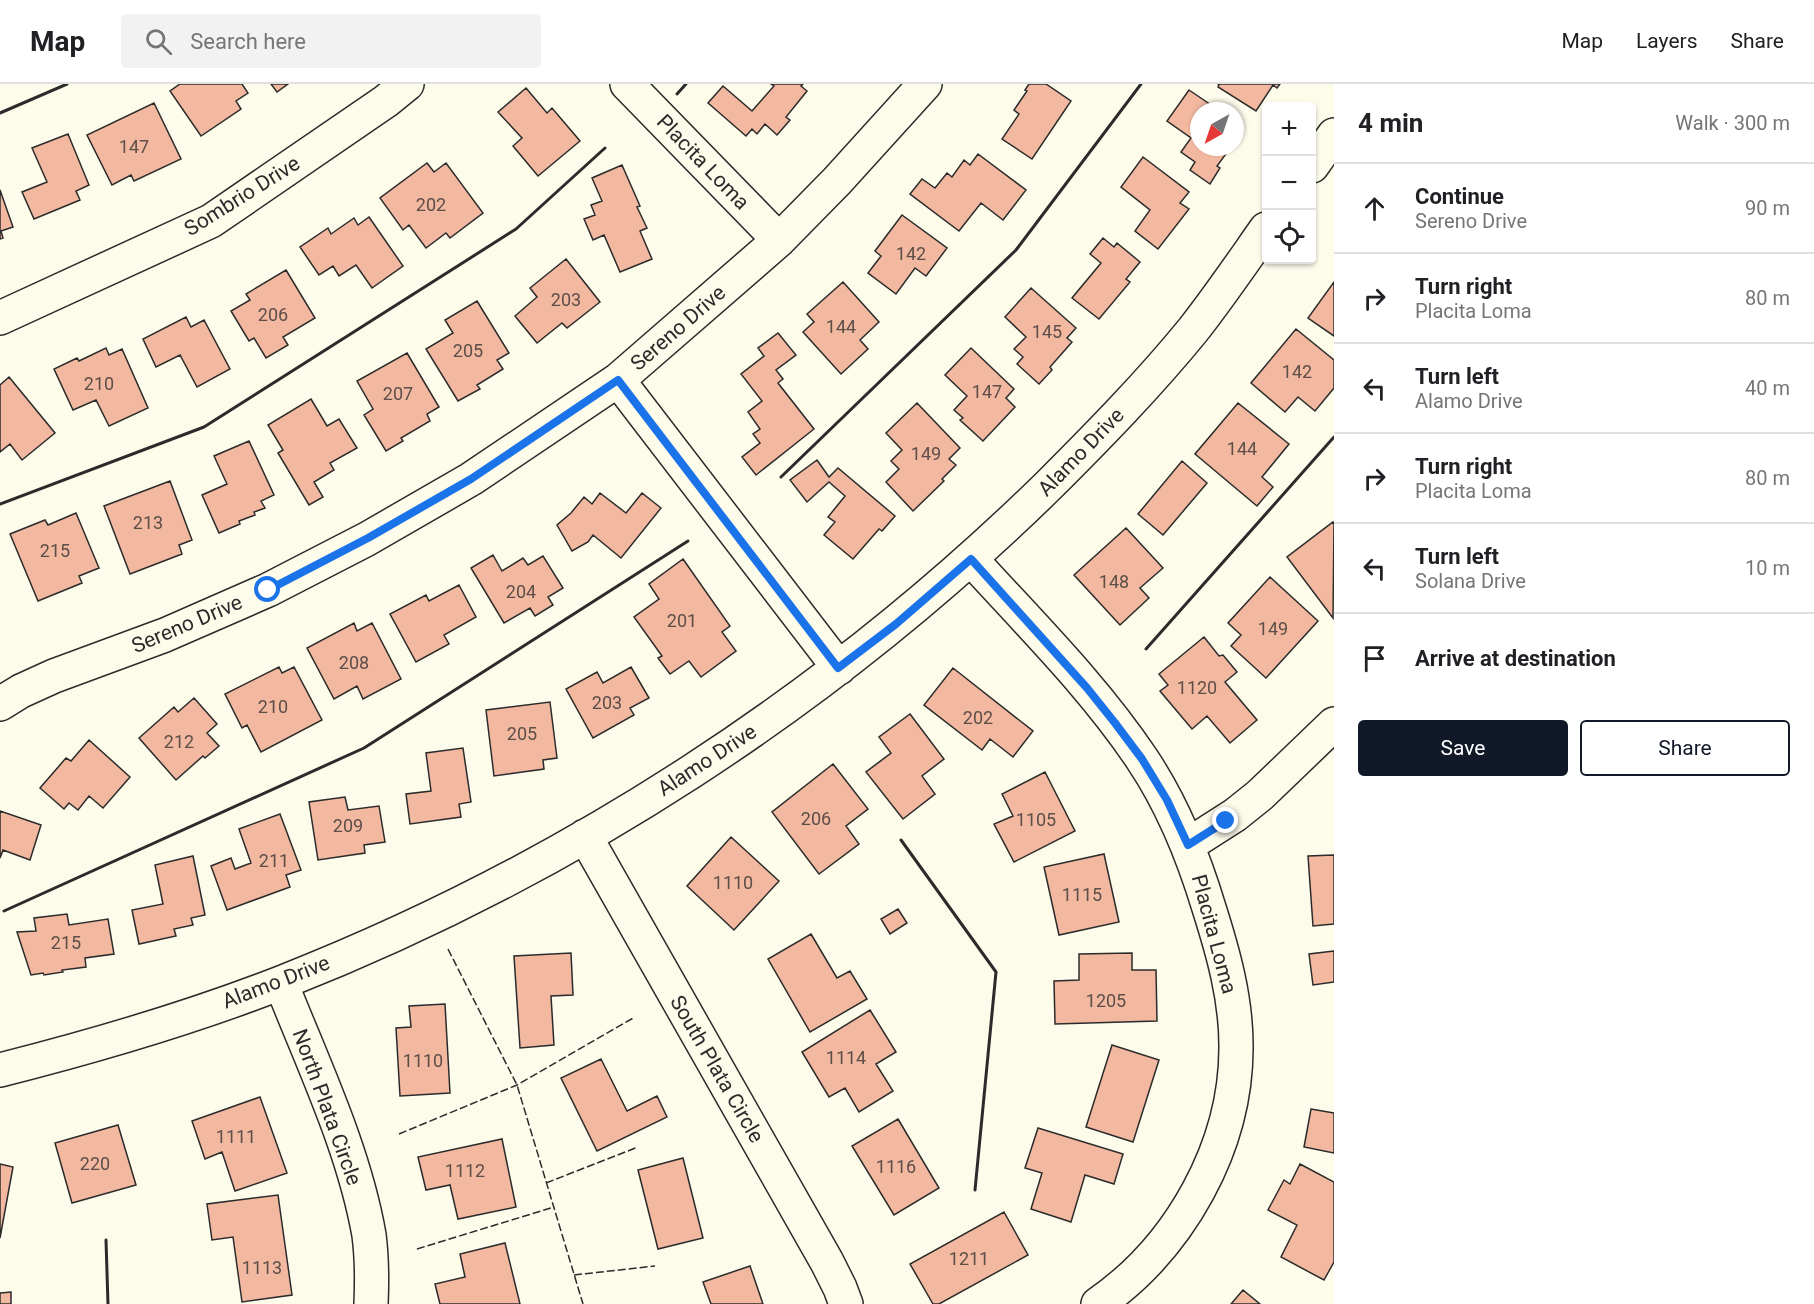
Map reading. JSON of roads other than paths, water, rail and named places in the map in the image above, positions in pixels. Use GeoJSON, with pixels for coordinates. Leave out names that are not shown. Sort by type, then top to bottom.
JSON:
{"type":"FeatureCollection","features":[{"type":"Feature","properties":{"kind":"street","name":"Sombrio Drive"},"geometry":{"type":"LineString","coordinates":[[0,318],[211,221],[386,102],[407,84]]}},
{"type":"Feature","properties":{"kind":"street","name":"Placita Loma"},"geometry":{"type":"LineString","coordinates":[[627,84],[779,240]]}},
{"type":"Feature","properties":{"kind":"street","name":"Sereno Drive"},"geometry":{"type":"LineString","coordinates":[[0,704],[21,691],[54,676],[165,635],[268,590],[368,538],[471,479],[618,380],[779,240],[837,181],[925,84]]}},
{"type":"Feature","properties":{"kind":"street"},"geometry":{"type":"LineString","coordinates":[[1316,159],[1334,135]]}},
{"type":"Feature","properties":{"kind":"street","name":"Alamo Drive"},"geometry":{"type":"LineString","coordinates":[[0,1070],[142,1030],[281,983],[414,926],[498,884],[585,836],[691,772],[794,702],[896,624],[971,559],[1100,434],[1161,367],[1209,309],[1262,235]]}},
{"type":"Feature","properties":{"kind":"street"},"geometry":{"type":"LineString","coordinates":[[618,380],[838,668]]}},
{"type":"Feature","properties":{"kind":"street","name":"Placita Loma"},"geometry":{"type":"LineString","coordinates":[[971,559],[1087,688],[1142,759],[1167,800],[1188,845],[1228,974],[1234,1010],[1236,1046],[1234,1080],[1228,1114],[1217,1150],[1199,1189],[1176,1228],[1146,1264],[1098,1304]]}},
{"type":"Feature","properties":{"kind":"street"},"geometry":{"type":"LineString","coordinates":[[1188,845],[1235,815],[1260,795],[1334,724]]}},
{"type":"Feature","properties":{"kind":"street","name":"South Plata Circle"},"geometry":{"type":"LineString","coordinates":[[585,836],[827,1262],[846,1304]]}},
{"type":"Feature","properties":{"kind":"street","name":"North Plata Circle"},"geometry":{"type":"LineString","coordinates":[[281,983],[352,1165],[369,1237],[372,1273],[371,1304]]}}]}
